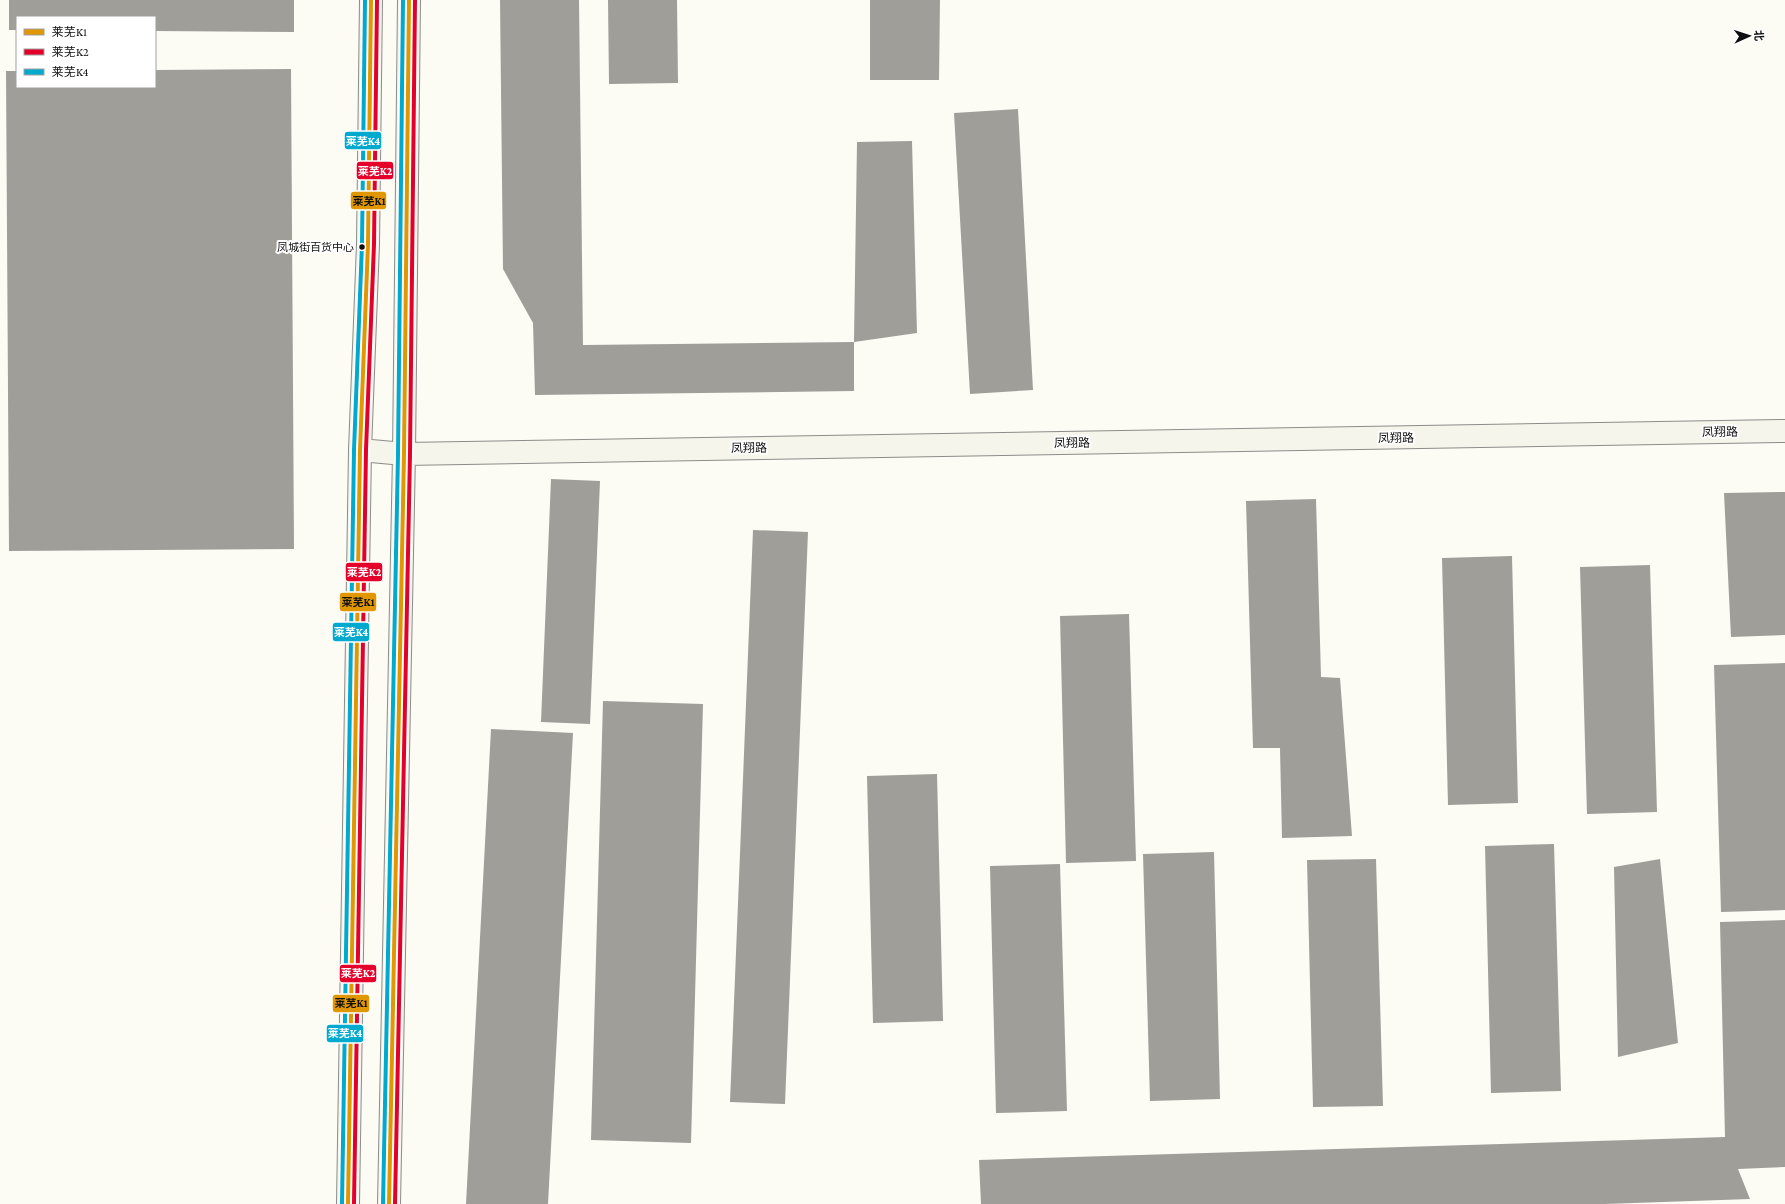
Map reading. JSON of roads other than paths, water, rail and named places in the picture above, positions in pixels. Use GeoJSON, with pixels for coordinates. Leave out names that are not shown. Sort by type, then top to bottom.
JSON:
{"type":"FeatureCollection","features":[{"type":"Feature","properties":{"kind":"main road"},"geometry":{"type":"LineString","coordinates":[[348,1204],[360,450],[368,244],[371,0]]}},
{"type":"Feature","properties":{"kind":"main road"},"geometry":{"type":"LineString","coordinates":[[389,1204],[404,454],[409,0]]}},
{"type":"Feature","properties":{"kind":"main road","name":"凤翔路"},"geometry":{"type":"LineString","coordinates":[[360,450],[404,454],[1785,431]]}},
{"type":"Feature","properties":{"kind":"place","name":"凤城街百货中心"},"geometry":{"type":"Point","coordinates":[362,247]}}]}
